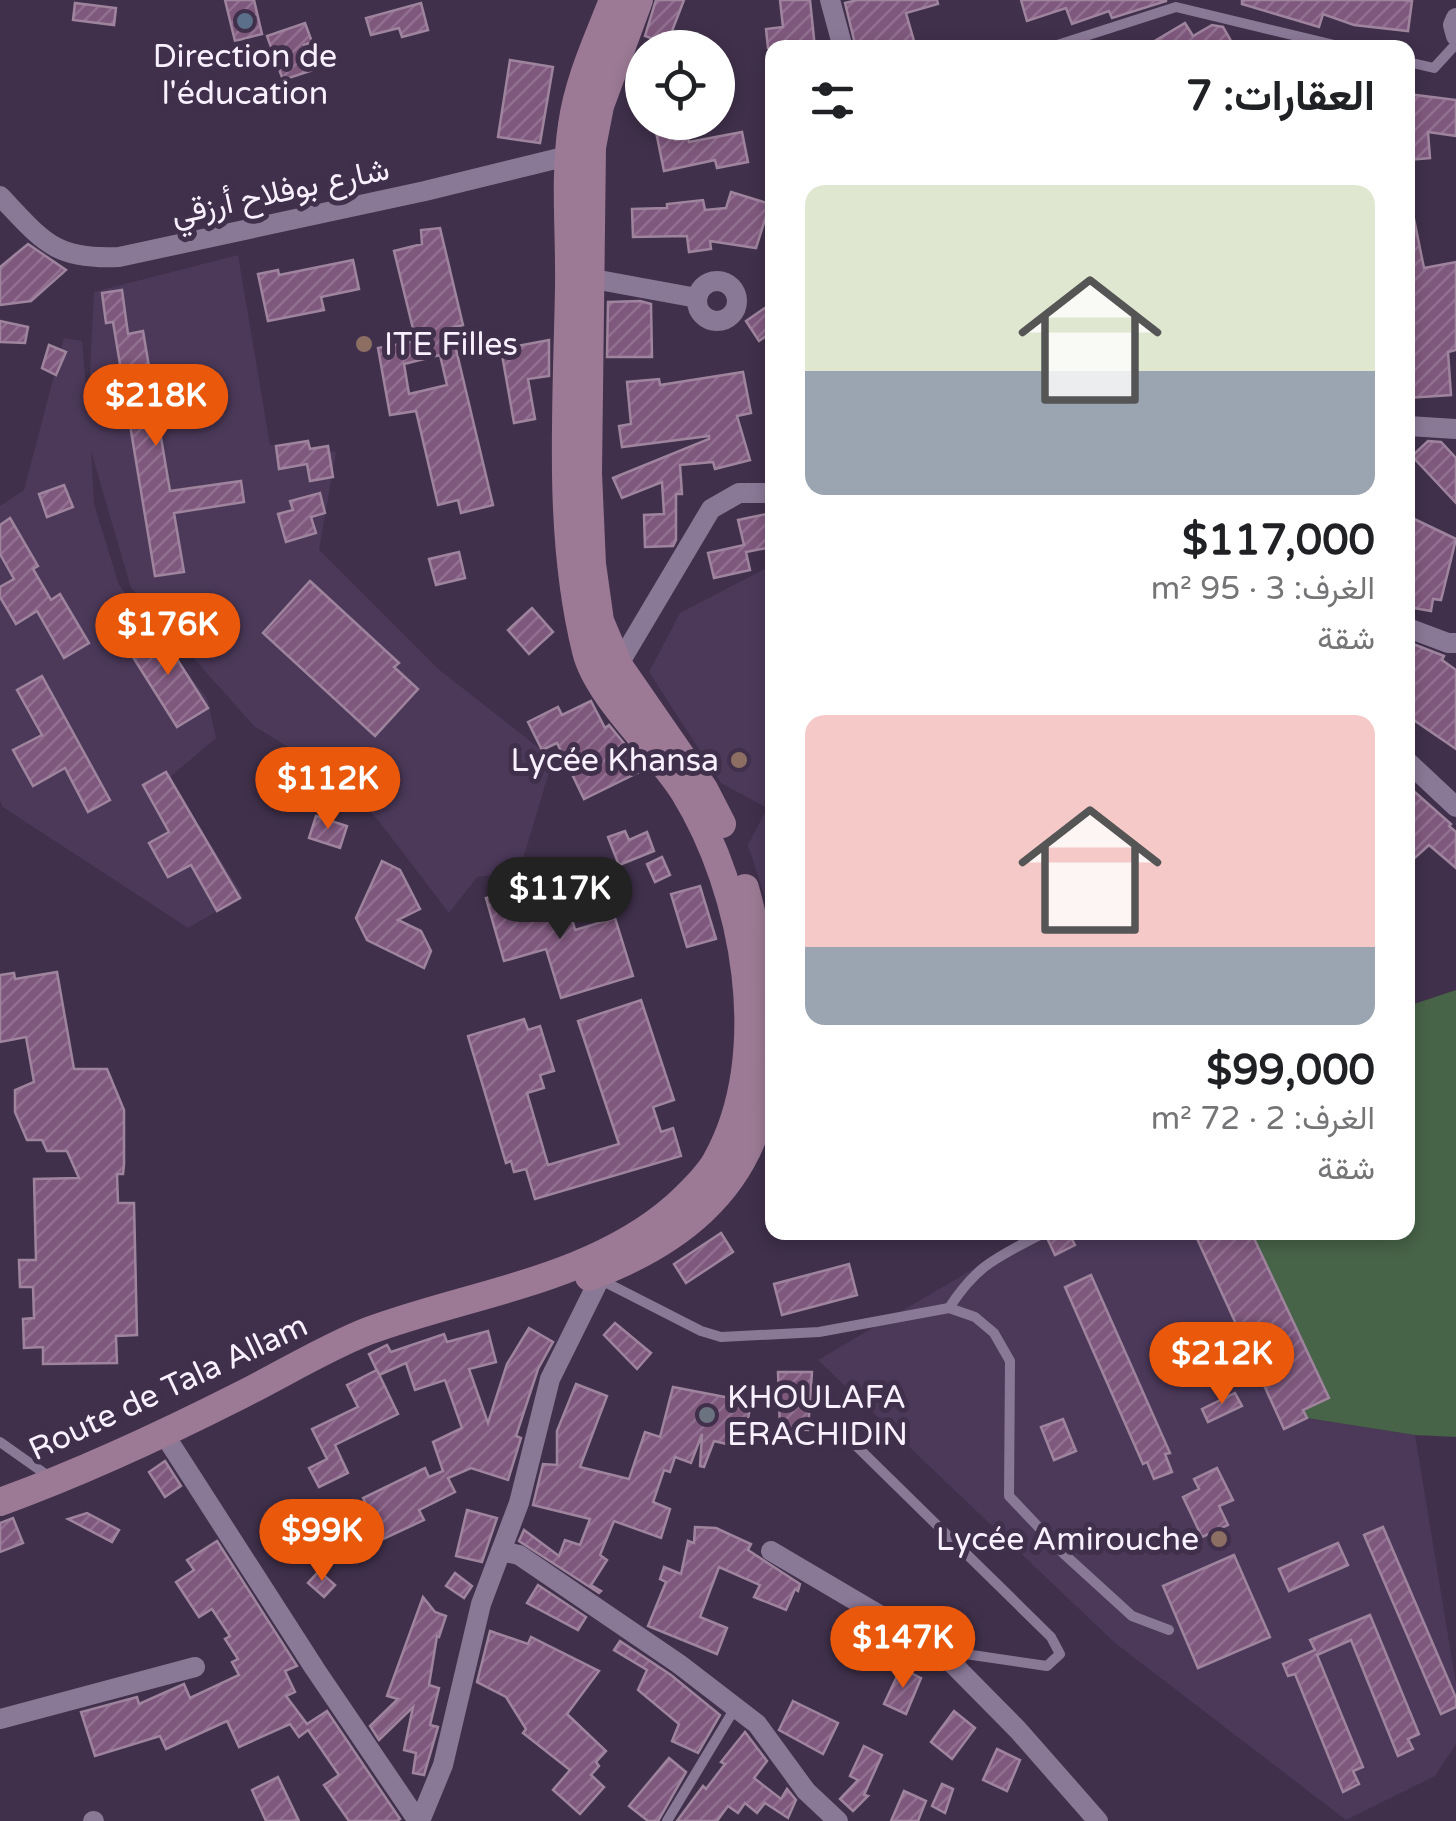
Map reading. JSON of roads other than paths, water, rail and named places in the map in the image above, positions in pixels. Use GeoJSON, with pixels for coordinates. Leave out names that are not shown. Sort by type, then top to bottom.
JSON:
{"type":"FeatureCollection","features":[{"type":"Feature","properties":{"kind":"main road"},"geometry":{"type":"LineString","coordinates":[[611,676],[592,564],[588,278],[581,152],[572,126],[582,80],[613,0]]}},
{"type":"Feature","properties":{"kind":"main road"},"geometry":{"type":"LineString","coordinates":[[611,676],[587,660],[572,565],[567,467],[581,152],[640,0]]}},
{"type":"Feature","properties":{"kind":"main road","name":"Route de Tala Allam"},"geometry":{"type":"LineString","coordinates":[[0,1502],[164,1434],[364,1332],[604,1268],[714,1166],[739,1108],[746,1062],[748,1016],[735,924],[719,863],[680,786],[611,676]]}},
{"type":"Feature","properties":{"kind":"street"},"geometry":{"type":"LineString","coordinates":[[830,0],[841,40]]}},
{"type":"Feature","properties":{"kind":"street"},"geometry":{"type":"LineString","coordinates":[[1456,18],[1452,25],[1456,36]]}},
{"type":"Feature","properties":{"kind":"street","name":"شارع بوفلاح أرزقي"},"geometry":{"type":"LineString","coordinates":[[0,196],[30,228],[60,251],[82,259],[120,257],[581,152]]}},
{"type":"Feature","properties":{"kind":"street"},"geometry":{"type":"LineString","coordinates":[[588,278],[697,298]]}},
{"type":"Feature","properties":{"kind":"street"},"geometry":{"type":"LineString","coordinates":[[1415,427],[1456,430]]}},
{"type":"Feature","properties":{"kind":"street"},"geometry":{"type":"LineString","coordinates":[[611,676],[710,509],[740,493],[765,493]]}},
{"type":"Feature","properties":{"kind":"street"},"geometry":{"type":"LineString","coordinates":[[1415,631],[1456,643]]}},
{"type":"Feature","properties":{"kind":"street"},"geometry":{"type":"LineString","coordinates":[[1415,769],[1456,807]]}},
{"type":"Feature","properties":{"kind":"street"},"geometry":{"type":"LineString","coordinates":[[419,1821],[443,1765],[481,1604],[519,1503],[550,1380],[604,1268]]}},
{"type":"Feature","properties":{"kind":"street"},"geometry":{"type":"LineString","coordinates":[[164,1434],[315,1669],[419,1821]]}},
{"type":"Feature","properties":{"kind":"street"},"geometry":{"type":"LineString","coordinates":[[501,1550],[520,1555],[680,1664],[757,1724],[806,1791],[838,1821]]}},
{"type":"Feature","properties":{"kind":"street"},"geometry":{"type":"LineString","coordinates":[[771,1551],[939,1650],[1018,1730],[1098,1821]]}},
{"type":"Feature","properties":{"kind":"street"},"geometry":{"type":"LineString","coordinates":[[0,1719],[195,1667]]}},
{"type":"Feature","properties":{"kind":"lane"},"geometry":{"type":"LineString","coordinates":[[1079,40],[1176,6],[1314,40]]}},
{"type":"Feature","properties":{"kind":"lane"},"geometry":{"type":"LineString","coordinates":[[1415,64],[1434,68],[1456,44]]}},
{"type":"Feature","properties":{"kind":"lane"},"geometry":{"type":"LineString","coordinates":[[948,1308],[968,1278],[982,1266],[1030,1240]]}},
{"type":"Feature","properties":{"kind":"lane"},"geometry":{"type":"LineString","coordinates":[[604,1268],[701,1331],[721,1337],[819,1332],[948,1308],[974,1317],[994,1334],[1010,1361],[1008,1496],[1132,1616],[1169,1630]]}},
{"type":"Feature","properties":{"kind":"lane"},"geometry":{"type":"LineString","coordinates":[[838,1428],[1051,1637],[1060,1654],[1047,1666],[939,1650]]}},
{"type":"Feature","properties":{"kind":"lane"},"geometry":{"type":"LineString","coordinates":[[0,1442],[56,1481]]}},
{"type":"Feature","properties":{"kind":"lane"},"geometry":{"type":"LineString","coordinates":[[667,1821],[736,1708]]}},
{"type":"Feature","properties":{"kind":"place","name":"Direction de l'éducation"},"geometry":{"type":"Point","coordinates":[245,21]}},
{"type":"Feature","properties":{"kind":"place","name":"ITE Filles"},"geometry":{"type":"Point","coordinates":[364,344]}},
{"type":"Feature","properties":{"kind":"place","name":"Lycée Khansa"},"geometry":{"type":"Point","coordinates":[739,760]}},
{"type":"Feature","properties":{"kind":"place","name":"KHOULAFA ERACHIDIN"},"geometry":{"type":"Point","coordinates":[707,1415]}},
{"type":"Feature","properties":{"kind":"place","name":"Lycée Amirouche"},"geometry":{"type":"Point","coordinates":[1219,1539]}}]}
